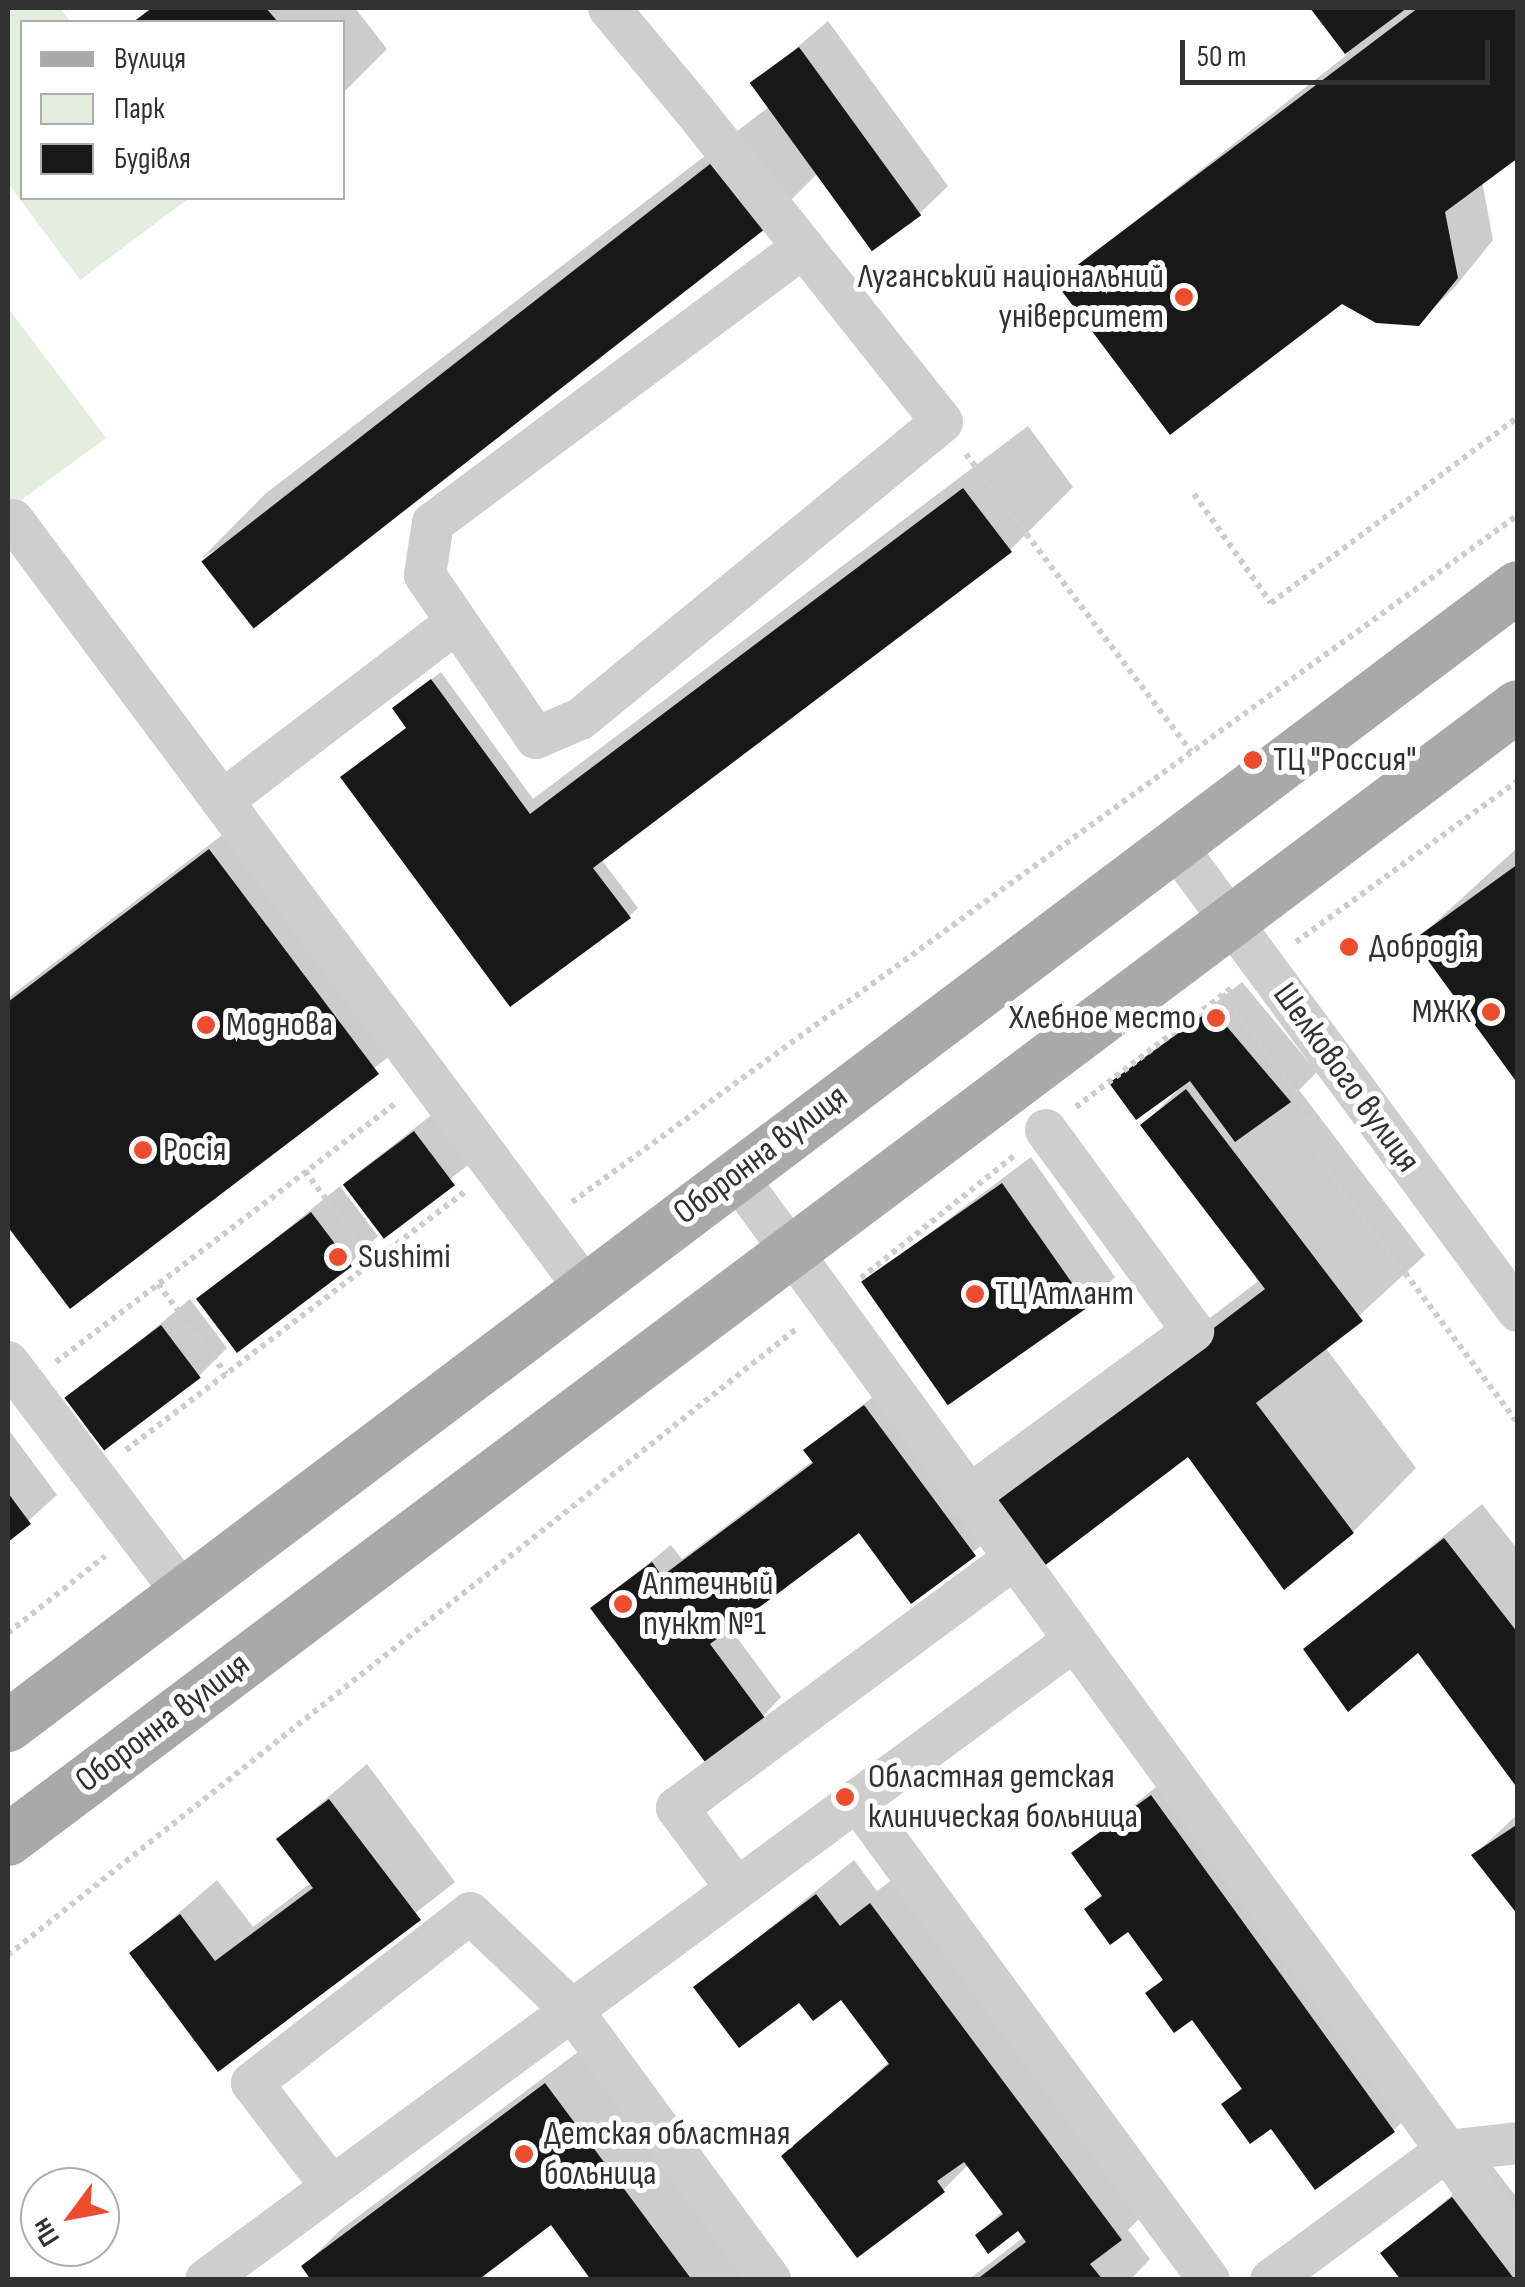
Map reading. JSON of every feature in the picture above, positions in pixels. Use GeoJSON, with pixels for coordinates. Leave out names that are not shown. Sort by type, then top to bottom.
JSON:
{"type":"FeatureCollection","features":[{"type":"Feature","properties":{"kind":"main road","name":"Оборонна вулиця"},"geometry":{"type":"LineString","coordinates":[[8,1726],[1518,587]]}},
{"type":"Feature","properties":{"kind":"main road","name":"Оборонна вулиця"},"geometry":{"type":"LineString","coordinates":[[8,1840],[1228,918],[1518,706]]}},
{"type":"Feature","properties":{"kind":"street"},"geometry":{"type":"LineString","coordinates":[[609,8],[803,247],[942,422],[580,718],[536,738],[425,575],[433,524],[803,247]]}},
{"type":"Feature","properties":{"kind":"street"},"geometry":{"type":"LineString","coordinates":[[13,520],[585,1288]]}},
{"type":"Feature","properties":{"kind":"street"},"geometry":{"type":"LineString","coordinates":[[222,800],[457,622]]}},
{"type":"Feature","properties":{"kind":"street","name":"Шелкового вулиця"},"geometry":{"type":"LineString","coordinates":[[1174,846],[1518,1310]]}},
{"type":"Feature","properties":{"kind":"street"},"geometry":{"type":"LineString","coordinates":[[966,1498],[1194,1331],[1046,1130]]}},
{"type":"Feature","properties":{"kind":"street"},"geometry":{"type":"LineString","coordinates":[[735,1174],[824,1306],[1518,2248]]}},
{"type":"Feature","properties":{"kind":"street"},"geometry":{"type":"LineString","coordinates":[[8,1362],[182,1594]]}},
{"type":"Feature","properties":{"kind":"street"},"geometry":{"type":"LineString","coordinates":[[737,1889],[676,1808],[1012,1560]]}},
{"type":"Feature","properties":{"kind":"street"},"geometry":{"type":"LineString","coordinates":[[206,2280],[1072,1642]]}},
{"type":"Feature","properties":{"kind":"street"},"geometry":{"type":"LineString","coordinates":[[857,1800],[1209,2280]]}},
{"type":"Feature","properties":{"kind":"street"},"geometry":{"type":"LineString","coordinates":[[332,2187],[252,2083],[470,1913],[572,2010],[770,2280]]}},
{"type":"Feature","properties":{"kind":"street"},"geometry":{"type":"LineString","coordinates":[[1299,2271],[1446,2151],[1518,2143]]}},
{"type":"Feature","properties":{"kind":"path"},"geometry":{"type":"LineString","coordinates":[[1194,494],[1271,604],[1518,417]]}},
{"type":"Feature","properties":{"kind":"path"},"geometry":{"type":"LineString","coordinates":[[942,422],[1191,752]]}},
{"type":"Feature","properties":{"kind":"path"},"geometry":{"type":"LineString","coordinates":[[539,1226],[1518,515]]}},
{"type":"Feature","properties":{"kind":"path"},"geometry":{"type":"LineString","coordinates":[[8,1955],[1046,1130],[1222,994],[1518,781]]}},
{"type":"Feature","properties":{"kind":"path"},"geometry":{"type":"LineString","coordinates":[[1222,994],[1299,1097],[1322,1161],[1518,1423]]}},
{"type":"Feature","properties":{"kind":"path"},"geometry":{"type":"LineString","coordinates":[[50,1366],[429,1079]]}},
{"type":"Feature","properties":{"kind":"path"},"geometry":{"type":"LineString","coordinates":[[94,1476],[496,1168]]}},
{"type":"Feature","properties":{"kind":"path"},"geometry":{"type":"LineString","coordinates":[[305,1171],[373,1262]]}},
{"type":"Feature","properties":{"kind":"path"},"geometry":{"type":"LineString","coordinates":[[158,1284],[226,1374]]}},
{"type":"Feature","properties":{"kind":"path"},"geometry":{"type":"LineString","coordinates":[[8,1633],[136,1532]]}},
{"type":"Feature","properties":{"kind":"green space"},"geometry":{"type":"Polygon","coordinates":[[[8,8],[60,8],[69,20],[20,20],[20,199],[8,183],[8,8]]]}},
{"type":"Feature","properties":{"kind":"green space"},"geometry":{"type":"Polygon","coordinates":[[[21,200],[186,200],[80,280],[21,200]]]}},
{"type":"Feature","properties":{"kind":"green space"},"geometry":{"type":"Polygon","coordinates":[[[8,308],[106,438],[8,510],[8,308]]]}},
{"type":"Feature","properties":{"kind":"building"},"geometry":{"type":"Polygon","coordinates":[[[152,8],[266,8],[276,20],[136,20],[152,8]]]}},
{"type":"Feature","properties":{"kind":"building"},"geometry":{"type":"Polygon","coordinates":[[[1310,8],[1407,8],[1345,54],[1310,8]]]}},
{"type":"Feature","properties":{"kind":"building"},"geometry":{"type":"Polygon","coordinates":[[[1418,8],[1518,8],[1518,158],[1445,212],[1458,278],[1419,326],[1376,323],[1342,304],[1170,435],[1055,282],[1418,8]]]}},
{"type":"Feature","properties":{"kind":"building"},"geometry":{"type":"Polygon","coordinates":[[[799,47],[921,215],[872,251],[750,83],[799,47]]]}},
{"type":"Feature","properties":{"kind":"building"},"geometry":{"type":"Polygon","coordinates":[[[719,157],[771,224],[254,628],[201,561],[719,157]]]}},
{"type":"Feature","properties":{"kind":"building"},"geometry":{"type":"Polygon","coordinates":[[[963,488],[1012,552],[593,868],[631,918],[510,1007],[340,777],[406,728],[392,708],[431,679],[530,814],[963,488]]]}},
{"type":"Feature","properties":{"kind":"building","name":"Росія"},"geometry":{"type":"Polygon","coordinates":[[[209,849],[379,1074],[70,1309],[8,1227],[8,1002],[209,849]]]}},
{"type":"Feature","properties":{"kind":"building","name":"МЖК"},"geometry":{"type":"Polygon","coordinates":[[[1518,864],[1518,1084],[1413,940],[1518,864]]]}},
{"type":"Feature","properties":{"kind":"building"},"geometry":{"type":"Polygon","coordinates":[[[1212,1009],[1291,1102],[1235,1142],[1190,1081],[1136,1120],[1109,1083],[1212,1009]]]}},
{"type":"Feature","properties":{"kind":"building"},"geometry":{"type":"Polygon","coordinates":[[[1186,1089],[1363,1321],[1256,1403],[1354,1533],[1284,1590],[1188,1457],[1035,1573],[983,1504],[1265,1289],[1140,1125],[1186,1089]]]}},
{"type":"Feature","properties":{"kind":"building"},"geometry":{"type":"Polygon","coordinates":[[[414,1131],[455,1185],[384,1239],[343,1185],[414,1131]]]}},
{"type":"Feature","properties":{"kind":"building","name":"ТЦ Атлант"},"geometry":{"type":"Polygon","coordinates":[[[1002,1183],[1089,1307],[948,1405],[861,1282],[1002,1183]]]}},
{"type":"Feature","properties":{"kind":"building"},"geometry":{"type":"Polygon","coordinates":[[[311,1212],[352,1266],[237,1353],[196,1299],[311,1212]]]}},
{"type":"Feature","properties":{"kind":"building"},"geometry":{"type":"Polygon","coordinates":[[[161,1325],[201,1378],[104,1451],[64,1398],[161,1325]]]}},
{"type":"Feature","properties":{"kind":"building"},"geometry":{"type":"Polygon","coordinates":[[[864,1405],[976,1556],[911,1604],[859,1533],[710,1644],[765,1718],[705,1762],[590,1608],[652,1562],[662,1576],[813,1463],[803,1450],[864,1405]]]}},
{"type":"Feature","properties":{"kind":"building"},"geometry":{"type":"Polygon","coordinates":[[[8,1493],[31,1524],[8,1542],[8,1493]]]}},
{"type":"Feature","properties":{"kind":"building"},"geometry":{"type":"Polygon","coordinates":[[[1444,1538],[1518,1633],[1518,1789],[1418,1653],[1348,1712],[1303,1649],[1444,1538]]]}},
{"type":"Feature","properties":{"kind":"building"},"geometry":{"type":"Polygon","coordinates":[[[1151,1795],[1395,2132],[1315,2190],[1271,2129],[1250,2144],[1221,2104],[1242,2089],[1192,2020],[1174,2033],[1145,1993],[1163,1980],[1128,1932],[1110,1945],[1084,1909],[1102,1896],[1071,1853],[1151,1795]]]}},
{"type":"Feature","properties":{"kind":"building"},"geometry":{"type":"Polygon","coordinates":[[[329,1799],[421,1920],[218,2072],[129,1953],[180,1914],[215,1961],[313,1888],[276,1839],[329,1799]]]}},
{"type":"Feature","properties":{"kind":"building"},"geometry":{"type":"Polygon","coordinates":[[[1518,1824],[1518,1915],[1471,1855],[1518,1824]]]}},
{"type":"Feature","properties":{"kind":"building"},"geometry":{"type":"Polygon","coordinates":[[[816,1894],[840,1926],[870,1903],[1122,2240],[1090,2264],[1103,2280],[976,2280],[1026,2242],[1018,2231],[988,2254],[975,2235],[1003,2214],[964,2162],[937,2181],[945,2192],[857,2258],[781,2156],[889,2064],[841,2000],[813,2021],[799,2003],[739,2048],[693,1987],[816,1894]]]}},
{"type":"Feature","properties":{"kind":"building","name":"Детская областная больница"},"geometry":{"type":"Polygon","coordinates":[[[545,2083],[692,2280],[591,2280],[551,2225],[478,2280],[311,2280],[301,2266],[545,2083]]]}},
{"type":"Feature","properties":{"kind":"building"},"geometry":{"type":"Polygon","coordinates":[[[1452,2197],[1515,2280],[1401,2280],[1380,2253],[1452,2197]]]}},
{"type":"Feature","properties":{"kind":"place","name":"Луганський національний університет"},"geometry":{"type":"Point","coordinates":[1184,297]}},
{"type":"Feature","properties":{"kind":"place","name":"ТЦ \"Россия\""},"geometry":{"type":"Point","coordinates":[1253,760]}},
{"type":"Feature","properties":{"kind":"place","name":"Добродія"},"geometry":{"type":"Point","coordinates":[1349,947]}},
{"type":"Feature","properties":{"kind":"place","name":"МЖК"},"geometry":{"type":"Point","coordinates":[1491,1012]}},
{"type":"Feature","properties":{"kind":"place","name":"Хлебное место"},"geometry":{"type":"Point","coordinates":[1216,1018]}},
{"type":"Feature","properties":{"kind":"place","name":"Моднова"},"geometry":{"type":"Point","coordinates":[206,1025]}},
{"type":"Feature","properties":{"kind":"place","name":"Росія"},"geometry":{"type":"Point","coordinates":[143,1150]}},
{"type":"Feature","properties":{"kind":"place","name":"Sushimi"},"geometry":{"type":"Point","coordinates":[338,1257]}},
{"type":"Feature","properties":{"kind":"place","name":"ТЦ Атлант"},"geometry":{"type":"Point","coordinates":[975,1294]}},
{"type":"Feature","properties":{"kind":"place","name":"Аптечный пункт №1"},"geometry":{"type":"Point","coordinates":[623,1604]}},
{"type":"Feature","properties":{"kind":"place","name":"Областная детская клиническая больница"},"geometry":{"type":"Point","coordinates":[845,1797]}},
{"type":"Feature","properties":{"kind":"place","name":"Детская областная больница"},"geometry":{"type":"Point","coordinates":[524,2154]}}]}
